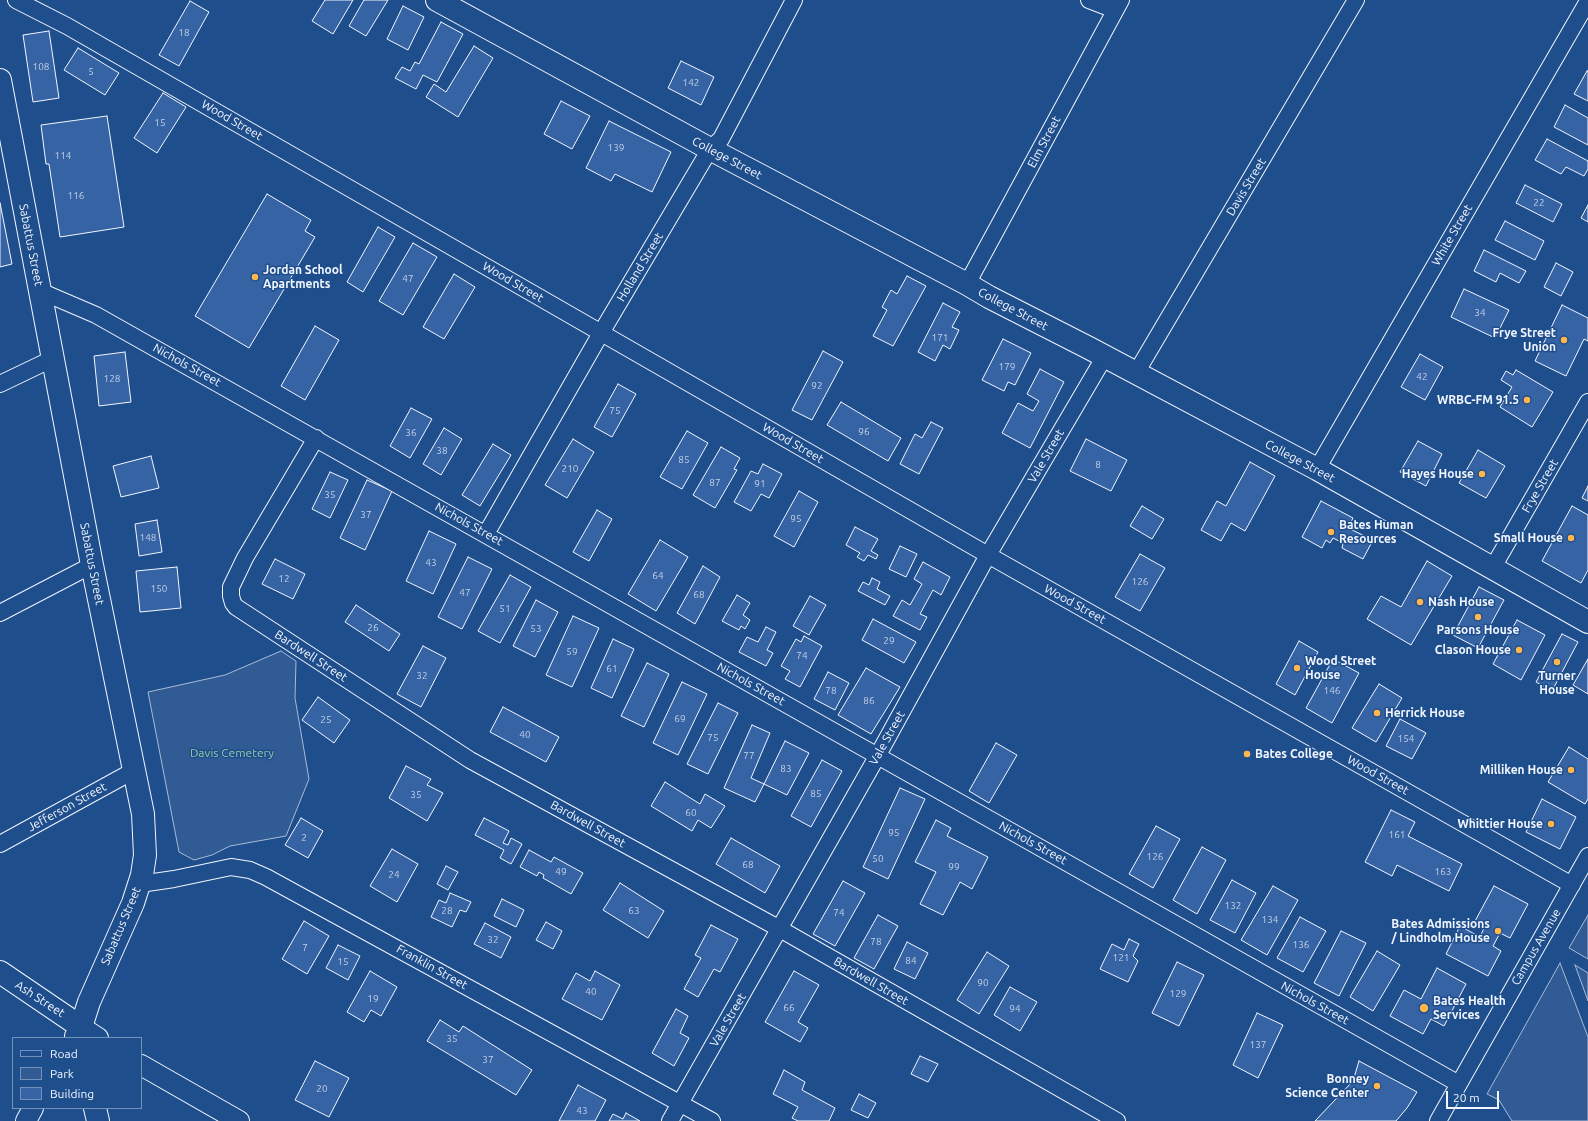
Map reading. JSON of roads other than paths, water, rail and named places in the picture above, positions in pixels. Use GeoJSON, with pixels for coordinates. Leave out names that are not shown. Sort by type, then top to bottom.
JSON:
{"type":"FeatureCollection","features":[{"type":"Feature","properties":{"kind":"main road","name":"College Street"},"geometry":{"type":"LineString","coordinates":[[437,0],[710,150],[967,284],[989,297],[1105,356],[1317,469],[1588,622]]}},
{"type":"Feature","properties":{"kind":"main road","name":"Sabattus Street"},"geometry":{"type":"LineString","coordinates":[[0,80],[7,150],[40,291],[92,565],[143,814],[145,855],[140,884],[89,1002],[84,1035]]}},
{"type":"Feature","properties":{"kind":"main road","name":"Ash Street"},"geometry":{"type":"LineString","coordinates":[[0,972],[84,1035]]}},
{"type":"Feature","properties":{"kind":"main road"},"geometry":{"type":"LineString","coordinates":[[95,1109],[98,1121]]}},
{"type":"Feature","properties":{"kind":"street","name":"Wood Street"},"geometry":{"type":"LineString","coordinates":[[16,0],[67,26],[988,555],[1572,885]]}},
{"type":"Feature","properties":{"kind":"street","name":"Holland Street"},"geometry":{"type":"LineString","coordinates":[[486,534],[710,150],[721,139],[794,0]]}},
{"type":"Feature","properties":{"kind":"street"},"geometry":{"type":"LineString","coordinates":[[1089,0],[1118,5]]}},
{"type":"Feature","properties":{"kind":"street","name":"Davis Street"},"geometry":{"type":"LineString","coordinates":[[1136,373],[1356,0]]}},
{"type":"Feature","properties":{"kind":"street","name":"White Street"},"geometry":{"type":"LineString","coordinates":[[1317,469],[1588,1]]}},
{"type":"Feature","properties":{"kind":"street","name":"Elm Street"},"geometry":{"type":"LineString","coordinates":[[967,284],[1118,5]]}},
{"type":"Feature","properties":{"kind":"street","name":"Nichols Street"},"geometry":{"type":"LineString","coordinates":[[40,291],[96,315],[1459,1084]]}},
{"type":"Feature","properties":{"kind":"street","name":"Vale Street"},"geometry":{"type":"LineString","coordinates":[[670,1121],[878,755],[988,555],[1105,356]]}},
{"type":"Feature","properties":{"kind":"street"},"geometry":{"type":"LineString","coordinates":[[0,384],[52,359]]}},
{"type":"Feature","properties":{"kind":"street","name":"Frye Street"},"geometry":{"type":"LineString","coordinates":[[1492,569],[1588,402]]}},
{"type":"Feature","properties":{"kind":"street","name":"Bardwell Street"},"geometry":{"type":"LineString","coordinates":[[316,438],[245,558],[231,587],[231,596],[236,607],[470,760],[780,929],[1117,1121]]}},
{"type":"Feature","properties":{"kind":"street"},"geometry":{"type":"LineString","coordinates":[[0,613],[92,565]]}},
{"type":"Feature","properties":{"kind":"street","name":"Jefferson Street"},"geometry":{"type":"LineString","coordinates":[[0,844],[135,770]]}},
{"type":"Feature","properties":{"kind":"street","name":"Campus Avenue"},"geometry":{"type":"LineString","coordinates":[[1438,1121],[1588,856]]}},
{"type":"Feature","properties":{"kind":"street","name":"Franklin Street"},"geometry":{"type":"LineString","coordinates":[[140,884],[231,868],[250,870],[280,884],[712,1121]]}},
{"type":"Feature","properties":{"kind":"street"},"geometry":{"type":"LineString","coordinates":[[142,1066],[239,1121]]}},
{"type":"Feature","properties":{"kind":"street"},"geometry":{"type":"LineString","coordinates":[[26,1121],[33,1109]]}},
{"type":"Feature","properties":{"kind":"place","name":"Jordan School Apartments"},"geometry":{"type":"Point","coordinates":[255,277]}},
{"type":"Feature","properties":{"kind":"place","name":"Frye Street Union"},"geometry":{"type":"Point","coordinates":[1564,340]}},
{"type":"Feature","properties":{"kind":"place","name":"WRBC-FM 91.5"},"geometry":{"type":"Point","coordinates":[1527,400]}},
{"type":"Feature","properties":{"kind":"place","name":"Hayes House"},"geometry":{"type":"Point","coordinates":[1482,474]}},
{"type":"Feature","properties":{"kind":"place","name":"Bates Human Resources"},"geometry":{"type":"Point","coordinates":[1331,532]}},
{"type":"Feature","properties":{"kind":"place","name":"Small House"},"geometry":{"type":"Point","coordinates":[1571,538]}},
{"type":"Feature","properties":{"kind":"place","name":"Nash House"},"geometry":{"type":"Point","coordinates":[1420,602]}},
{"type":"Feature","properties":{"kind":"place","name":"Parsons House"},"geometry":{"type":"Point","coordinates":[1478,617]}},
{"type":"Feature","properties":{"kind":"place","name":"Clason House"},"geometry":{"type":"Point","coordinates":[1519,650]}},
{"type":"Feature","properties":{"kind":"place","name":"Turner House"},"geometry":{"type":"Point","coordinates":[1557,662]}},
{"type":"Feature","properties":{"kind":"place","name":"Wood Street House"},"geometry":{"type":"Point","coordinates":[1297,668]}},
{"type":"Feature","properties":{"kind":"place","name":"Herrick House"},"geometry":{"type":"Point","coordinates":[1377,713]}},
{"type":"Feature","properties":{"kind":"place","name":"Bates College"},"geometry":{"type":"Point","coordinates":[1247,754]}},
{"type":"Feature","properties":{"kind":"place","name":"Milliken House"},"geometry":{"type":"Point","coordinates":[1571,770]}},
{"type":"Feature","properties":{"kind":"place","name":"Whittier House"},"geometry":{"type":"Point","coordinates":[1551,824]}},
{"type":"Feature","properties":{"kind":"place","name":"Bates Admissions / Lindholm House"},"geometry":{"type":"Point","coordinates":[1498,931]}},
{"type":"Feature","properties":{"kind":"place","name":"Bates Health Services"},"geometry":{"type":"Point","coordinates":[1424,1008]}},
{"type":"Feature","properties":{"kind":"place","name":"Bonney Science Center"},"geometry":{"type":"Point","coordinates":[1377,1086]}},
{"type":"Feature","properties":{"kind":"park label","name":"Davis Cemetery"},"geometry":{"type":"Point","coordinates":[232,753]}}]}
